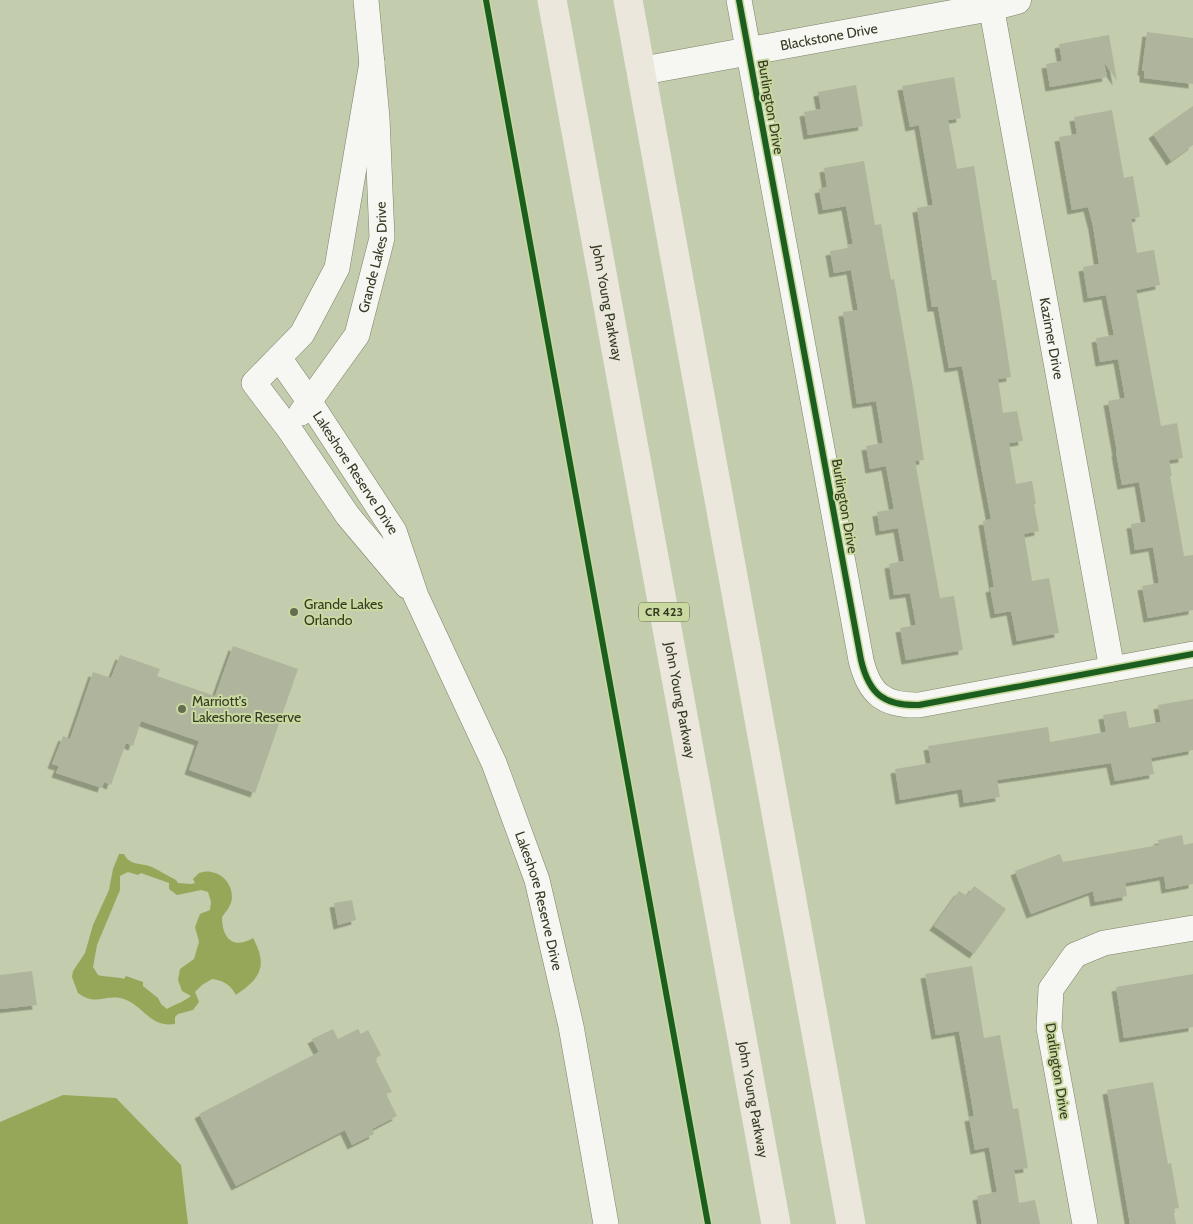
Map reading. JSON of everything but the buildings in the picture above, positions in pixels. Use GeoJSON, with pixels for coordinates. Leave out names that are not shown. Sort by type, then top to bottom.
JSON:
{"type":"FeatureCollection","features":[{"type":"Feature","properties":{"kind":"highway","name":"John Young Parkway"},"geometry":{"type":"LineString","coordinates":[[552,0],[776,1224]]}},
{"type":"Feature","properties":{"kind":"highway"},"geometry":{"type":"LineString","coordinates":[[628,0],[851,1224]]}},
{"type":"Feature","properties":{"kind":"street","name":"Grande Lakes Drive"},"geometry":{"type":"LineString","coordinates":[[289,429],[357,335],[382,238],[377,118],[366,0]]}},
{"type":"Feature","properties":{"kind":"street","name":"Burlington Drive"},"geometry":{"type":"LineString","coordinates":[[739,0],[860,660],[867,681],[873,690],[889,701],[898,704],[918,705],[1193,654]]}},
{"type":"Feature","properties":{"kind":"street","name":"Blackstone Drive"},"geometry":{"type":"LineString","coordinates":[[641,71],[990,3],[1017,0]]}},
{"type":"Feature","properties":{"kind":"street","name":"Kazimer Drive"},"geometry":{"type":"LineString","coordinates":[[990,3],[1112,669]]}},
{"type":"Feature","properties":{"kind":"street","name":"Grande Lakes Drive"},"geometry":{"type":"LineString","coordinates":[[254,383],[302,334],[337,268],[372,62]]}},
{"type":"Feature","properties":{"kind":"street","name":"Lakeshore Reserve Drive"},"geometry":{"type":"LineString","coordinates":[[279,358],[394,531],[416,596],[494,763],[537,880],[571,1026],[606,1224]]}},
{"type":"Feature","properties":{"kind":"street","name":"Lakeshore Reserve Drive"},"geometry":{"type":"LineString","coordinates":[[254,383],[289,429],[348,516],[416,596]]}},
{"type":"Feature","properties":{"kind":"street","name":"Darlington Drive"},"geometry":{"type":"LineString","coordinates":[[1085,1224],[1049,1028],[1051,989],[1075,955],[1104,943],[1193,928]]}},
{"type":"Feature","properties":{"kind":"shaded area"},"geometry":{"type":"Polygon","coordinates":[[[119,854],[124,854],[131,862],[152,867],[176,880],[178,883],[195,883],[193,879],[199,873],[204,872],[216,873],[225,879],[232,893],[232,898],[228,909],[222,917],[224,931],[230,940],[234,942],[240,943],[253,938],[258,948],[261,964],[260,971],[256,977],[245,989],[236,995],[226,984],[212,979],[195,992],[199,1002],[193,1010],[178,1014],[175,1017],[175,1024],[159,1023],[137,1006],[124,999],[91,999],[78,993],[72,977],[73,971],[85,953],[93,925],[109,890],[113,869],[119,854]],[[128,872],[120,876],[120,890],[97,945],[93,967],[98,975],[124,979],[126,976],[143,982],[143,986],[158,998],[167,1009],[191,996],[182,991],[178,980],[180,969],[194,959],[199,942],[195,927],[200,914],[210,910],[211,902],[208,892],[201,890],[177,895],[169,889],[169,883],[141,873],[138,875],[128,872]]]}},
{"type":"Feature","properties":{"kind":"shaded area"},"geometry":{"type":"Polygon","coordinates":[[[63,1095],[116,1098],[181,1165],[188,1224],[0,1224],[0,1122],[63,1095]]]}},
{"type":"Feature","properties":{"kind":"cycle path"},"geometry":{"type":"LineString","coordinates":[[486,0],[708,1224]]}},
{"type":"Feature","properties":{"kind":"cycle path"},"geometry":{"type":"LineString","coordinates":[[739,0],[861,660],[869,682],[880,696],[887,700],[907,705],[919,705],[1193,654]]}},
{"type":"Feature","properties":{"kind":"place","name":"Grande Lakes Orlando"},"geometry":{"type":"Point","coordinates":[294,612]}},
{"type":"Feature","properties":{"kind":"place","name":"Marriott's Lakeshore Reserve"},"geometry":{"type":"Point","coordinates":[182,709]}}]}
